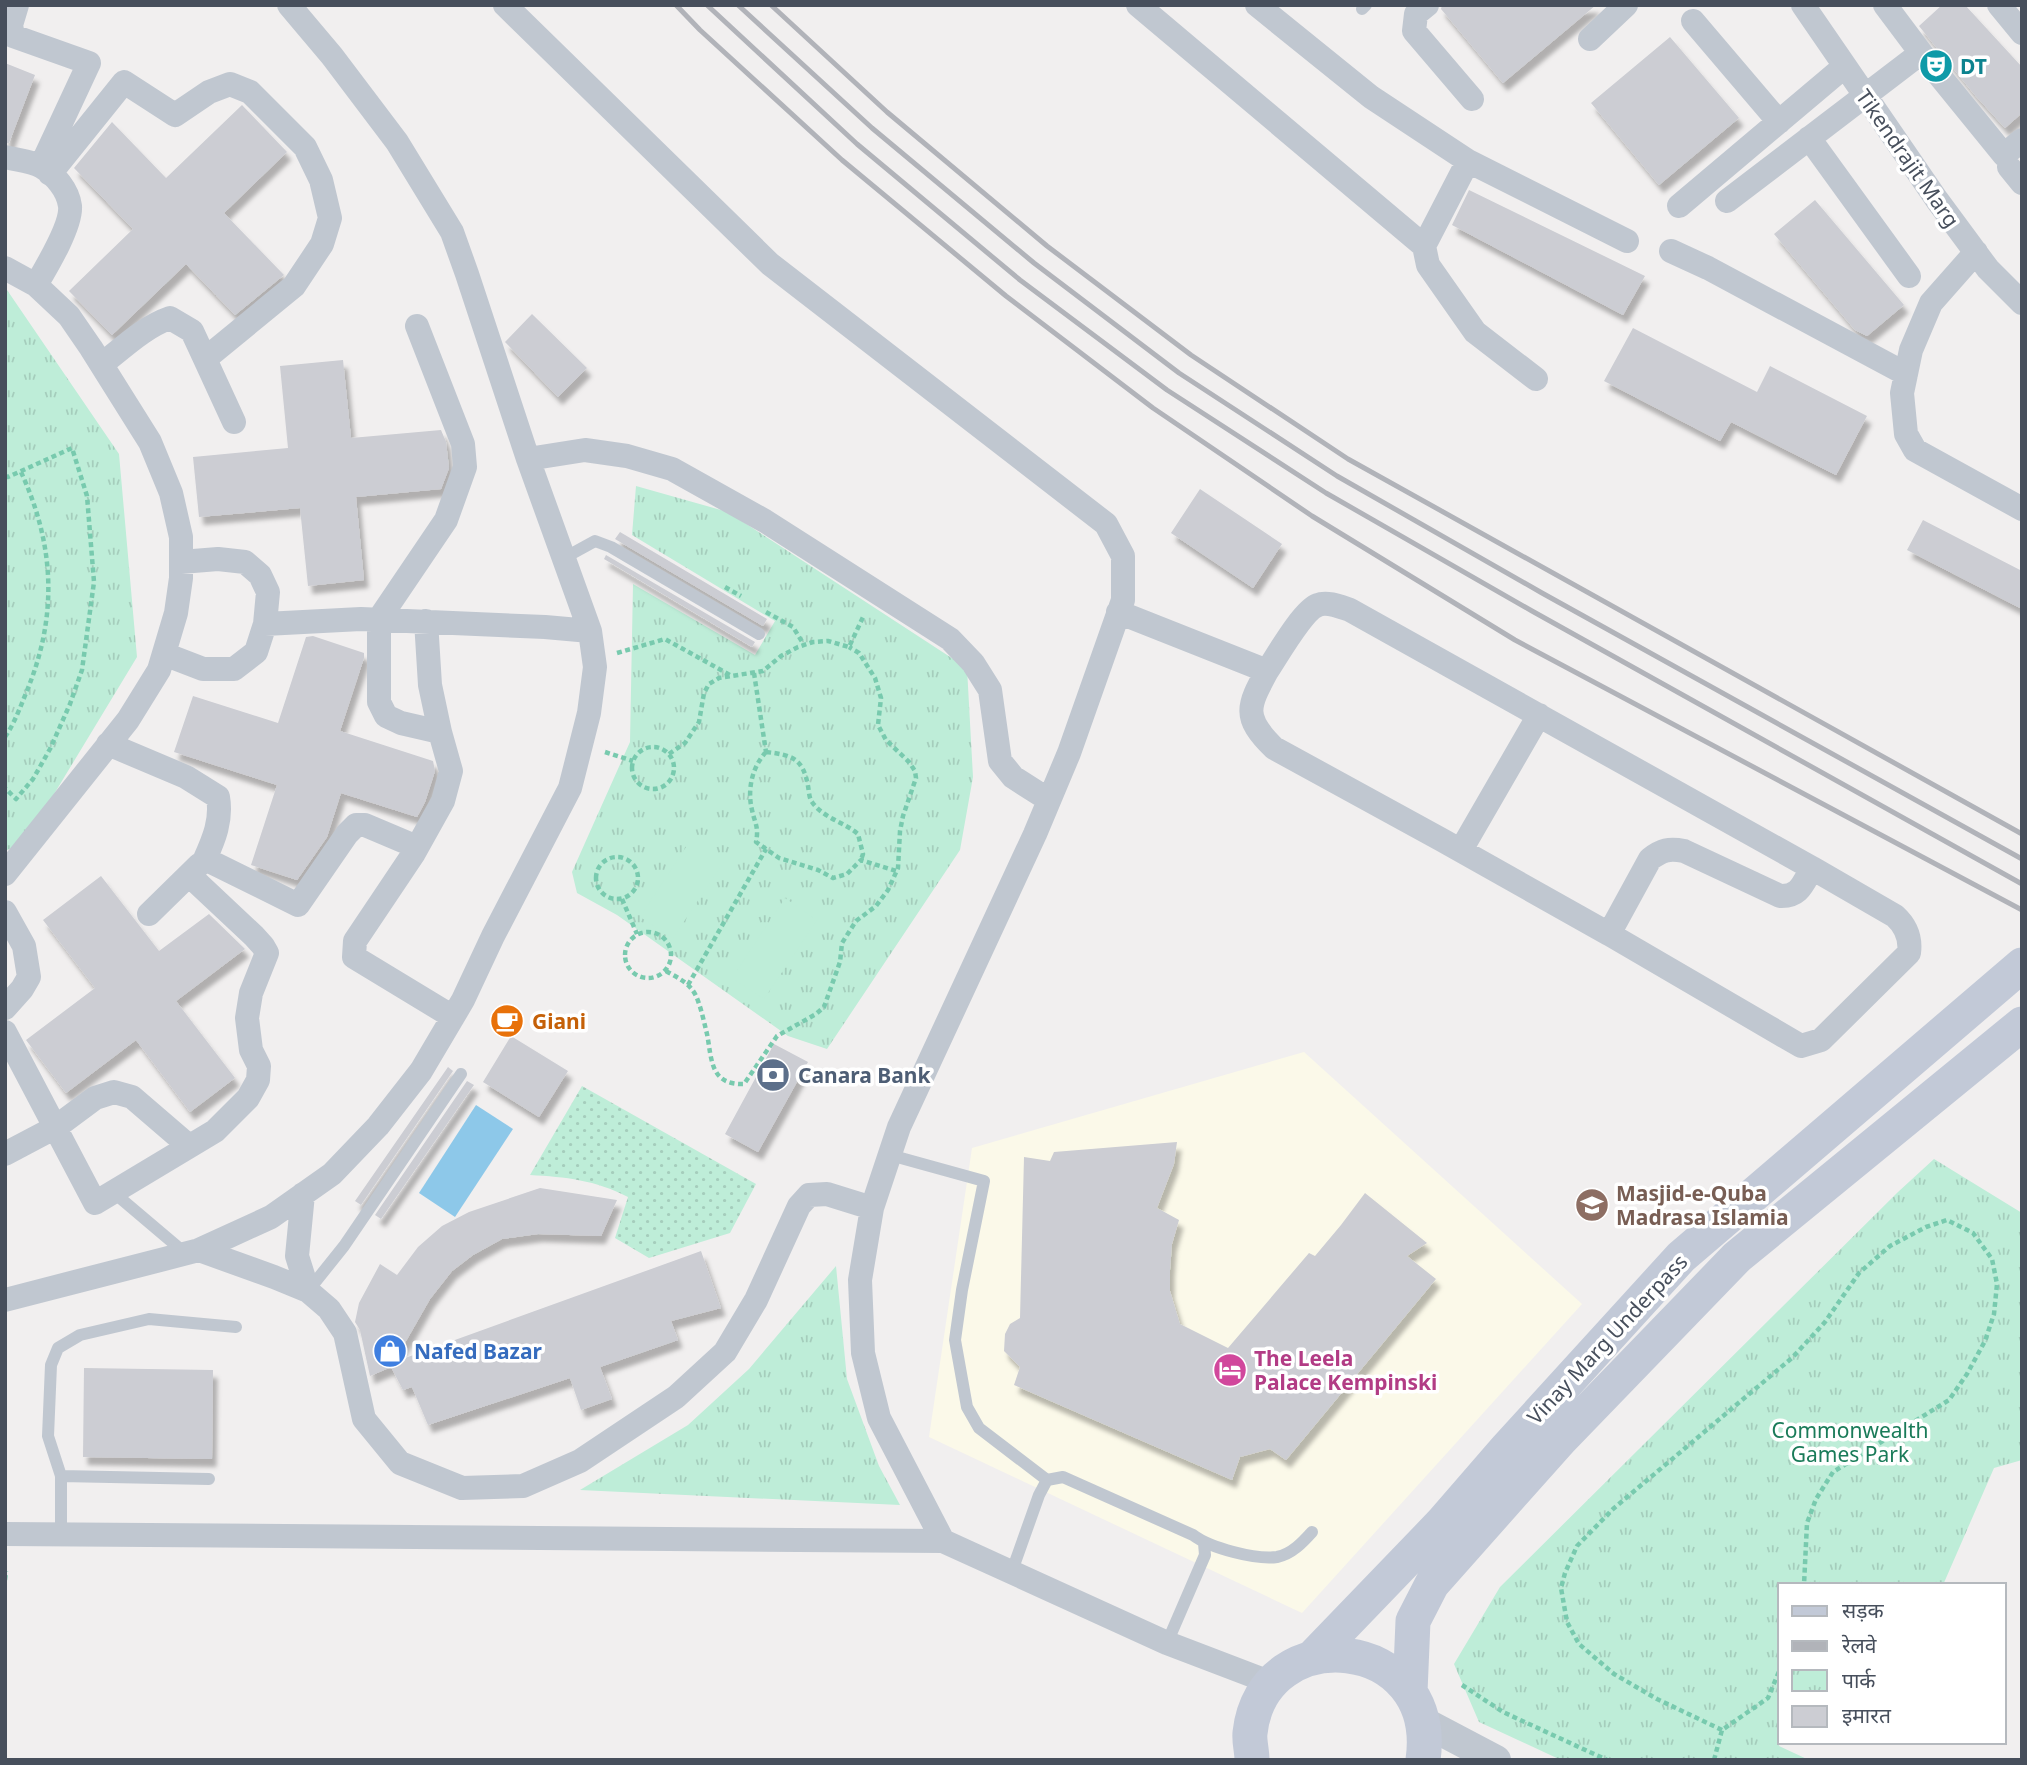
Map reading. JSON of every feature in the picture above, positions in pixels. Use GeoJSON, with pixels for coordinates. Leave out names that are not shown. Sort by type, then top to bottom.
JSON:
{"type":"FeatureCollection","features":[{"type":"Feature","properties":{"kind":"main road","name":"Vinay Marg Underpass"},"geometry":{"type":"LineString","coordinates":[[1313,1657],[1442,1523],[1681,1257],[2022,965]]}},
{"type":"Feature","properties":{"kind":"main road","name":"Vinay Marg Underpass"},"geometry":{"type":"LineString","coordinates":[[1423,1760],[1425,1742],[1416,1706],[1413,1621],[1432,1584],[1560,1440],[1737,1258],[2016,1036]]}},
{"type":"Feature","properties":{"kind":"main road"},"geometry":{"type":"LineString","coordinates":[[1252,1760],[1250,1734],[1257,1706],[1272,1683],[1291,1667],[1313,1657],[1340,1654],[1367,1659],[1391,1673],[1416,1706]]}},
{"type":"Feature","properties":{"kind":"street"},"geometry":{"type":"LineString","coordinates":[[17,5],[11,25],[13,36],[89,63],[45,170]]}},
{"type":"Feature","properties":{"kind":"street"},"geometry":{"type":"LineString","coordinates":[[5,1300],[192,1251],[271,1217],[332,1174],[378,1126],[421,1071],[463,1000],[570,788],[589,713],[595,667],[591,643],[452,232],[397,142],[332,56],[289,5]]}},
{"type":"Feature","properties":{"kind":"street"},"geometry":{"type":"LineString","coordinates":[[505,5],[770,264],[1106,524],[1123,556],[1123,600],[1069,753],[899,1127],[872,1208],[860,1280],[863,1353],[879,1418],[943,1541]]}},
{"type":"Feature","properties":{"kind":"street"},"geometry":{"type":"LineString","coordinates":[[1138,5],[1424,246],[1428,265],[1475,332],[1536,379]]}},
{"type":"Feature","properties":{"kind":"street"},"geometry":{"type":"LineString","coordinates":[[1257,5],[1371,97],[1468,161],[1627,241]]}},
{"type":"Feature","properties":{"kind":"street"},"geometry":{"type":"LineString","coordinates":[[1427,5],[1416,14],[1414,31],[1472,99]]}},
{"type":"Feature","properties":{"kind":"street"},"geometry":{"type":"LineString","coordinates":[[1590,39],[1626,5]]}},
{"type":"Feature","properties":{"kind":"street","name":"Tikendrajit Marg"},"geometry":{"type":"LineString","coordinates":[[1803,5],[1987,269],[2022,303]]}},
{"type":"Feature","properties":{"kind":"street"},"geometry":{"type":"LineString","coordinates":[[1885,5],[2004,155],[2022,140]]}},
{"type":"Feature","properties":{"kind":"street"},"geometry":{"type":"LineString","coordinates":[[1999,5],[2022,33]]}},
{"type":"Feature","properties":{"kind":"street"},"geometry":{"type":"LineString","coordinates":[[1693,21],[1779,122]]}},
{"type":"Feature","properties":{"kind":"street"},"geometry":{"type":"LineString","coordinates":[[1727,201],[1921,53]]}},
{"type":"Feature","properties":{"kind":"street"},"geometry":{"type":"LineString","coordinates":[[1679,206],[1845,66]]}},
{"type":"Feature","properties":{"kind":"street"},"geometry":{"type":"LineString","coordinates":[[45,170],[124,82],[176,115],[209,92],[230,84],[250,92],[305,147],[321,180],[330,218],[322,244],[294,286],[205,359]]}},
{"type":"Feature","properties":{"kind":"street"},"geometry":{"type":"LineString","coordinates":[[1809,138],[1909,276]]}},
{"type":"Feature","properties":{"kind":"street"},"geometry":{"type":"LineString","coordinates":[[5,157],[45,170],[61,183],[70,205],[67,223],[36,285]]}},
{"type":"Feature","properties":{"kind":"street"},"geometry":{"type":"LineString","coordinates":[[1424,246],[1468,161]]}},
{"type":"Feature","properties":{"kind":"street"},"geometry":{"type":"LineString","coordinates":[[1671,251],[1906,374]]}},
{"type":"Feature","properties":{"kind":"street"},"geometry":{"type":"LineString","coordinates":[[1976,253],[1931,303],[1911,349],[1902,393],[1906,434],[1914,450],[2022,509]]}},
{"type":"Feature","properties":{"kind":"street"},"geometry":{"type":"LineString","coordinates":[[5,268],[36,285],[69,316],[102,364],[150,442],[171,493],[181,537],[181,578],[176,613],[159,670],[128,720],[5,874]]}},
{"type":"Feature","properties":{"kind":"street"},"geometry":{"type":"LineString","coordinates":[[102,364],[157,322],[170,318],[192,331],[234,422]]}},
{"type":"Feature","properties":{"kind":"street"},"geometry":{"type":"LineString","coordinates":[[417,326],[463,444],[465,467],[446,520],[379,619],[379,702],[386,716],[401,723],[440,732]]}},
{"type":"Feature","properties":{"kind":"street"},"geometry":{"type":"LineString","coordinates":[[528,459],[585,450],[627,456],[672,469],[765,522],[950,639],[973,663],[990,690],[1000,761],[1013,777],[1049,800]]}},
{"type":"Feature","properties":{"kind":"street"},"geometry":{"type":"LineString","coordinates":[[164,654],[203,669],[234,669],[256,652],[265,624],[268,592],[260,575],[245,562],[218,559],[181,562]]}},
{"type":"Feature","properties":{"kind":"street"},"geometry":{"type":"LineString","coordinates":[[1320,604],[1350,610],[1895,916],[1903,923],[1910,943],[1909,953],[1821,1041],[1801,1046],[1461,850],[1273,748],[1260,735],[1250,715],[1254,696],[1268,671],[1308,610],[1320,604]]}},
{"type":"Feature","properties":{"kind":"street"},"geometry":{"type":"LineString","coordinates":[[1118,612],[1268,671]]}},
{"type":"Feature","properties":{"kind":"street"},"geometry":{"type":"LineString","coordinates":[[265,624],[379,619],[545,626],[591,643]]}},
{"type":"Feature","properties":{"kind":"street"},"geometry":{"type":"LineString","coordinates":[[426,621],[430,685],[451,771],[443,801],[418,847],[355,941],[354,957],[453,1017]]}},
{"type":"Feature","properties":{"kind":"street"},"geometry":{"type":"LineString","coordinates":[[1461,850],[1539,715]]}},
{"type":"Feature","properties":{"kind":"street"},"geometry":{"type":"LineString","coordinates":[[108,744],[186,777],[218,797],[220,810],[215,836],[197,867],[149,914]]}},
{"type":"Feature","properties":{"kind":"street"},"geometry":{"type":"LineString","coordinates":[[197,867],[298,905],[356,825],[365,825],[418,847]]}},
{"type":"Feature","properties":{"kind":"street"},"geometry":{"type":"LineString","coordinates":[[1609,934],[1650,859],[1660,851],[1684,851],[1780,896],[1790,897],[1798,892],[1812,868]]}},
{"type":"Feature","properties":{"kind":"street"},"geometry":{"type":"LineString","coordinates":[[5,1032],[95,1203],[215,1131],[248,1098],[258,1080],[259,1066],[251,1049],[247,1018],[251,993],[267,953],[197,867]]}},
{"type":"Feature","properties":{"kind":"street"},"geometry":{"type":"LineString","coordinates":[[5,912],[24,946],[29,976],[22,989],[5,1008]]}},
{"type":"Feature","properties":{"kind":"street"},"geometry":{"type":"LineString","coordinates":[[5,1154],[56,1127],[95,1098],[114,1092],[132,1097],[189,1146]]}},
{"type":"Feature","properties":{"kind":"street"},"geometry":{"type":"LineString","coordinates":[[303,1194],[297,1256],[308,1291]]}},
{"type":"Feature","properties":{"kind":"street"},"geometry":{"type":"LineString","coordinates":[[192,1251],[274,1277],[308,1291],[329,1310],[345,1332],[364,1419],[400,1463],[462,1488],[523,1486],[580,1461],[676,1397],[725,1352],[756,1300],[799,1206],[809,1195],[827,1194],[872,1208]]}},
{"type":"Feature","properties":{"kind":"street"},"geometry":{"type":"LineString","coordinates":[[5,1534],[943,1541],[1167,1643],[1272,1683]]}},
{"type":"Feature","properties":{"kind":"street"},"geometry":{"type":"LineString","coordinates":[[1416,1706],[1496,1760]]}},
{"type":"Feature","properties":{"kind":"lane"},"geometry":{"type":"LineString","coordinates":[[564,558],[595,541],[611,547],[759,634]]}},
{"type":"Feature","properties":{"kind":"lane"},"geometry":{"type":"LineString","coordinates":[[308,1291],[344,1245],[461,1073]]}},
{"type":"Feature","properties":{"kind":"lane"},"geometry":{"type":"LineString","coordinates":[[890,1155],[984,1181],[955,1340],[967,1407],[979,1428],[1047,1480],[1063,1477],[1194,1535],[1204,1543],[1253,1556],[1278,1557],[1298,1547],[1312,1532]]}},
{"type":"Feature","properties":{"kind":"lane"},"geometry":{"type":"LineString","coordinates":[[113,1192],[192,1251]]}},
{"type":"Feature","properties":{"kind":"lane"},"geometry":{"type":"LineString","coordinates":[[61,1534],[61,1476],[48,1436],[51,1365],[58,1348],[80,1335],[149,1319],[236,1326]]}},
{"type":"Feature","properties":{"kind":"lane"},"geometry":{"type":"LineString","coordinates":[[61,1476],[209,1479]]}},
{"type":"Feature","properties":{"kind":"lane"},"geometry":{"type":"LineString","coordinates":[[1012,1571],[1047,1480]]}},
{"type":"Feature","properties":{"kind":"lane"},"geometry":{"type":"LineString","coordinates":[[1167,1643],[1205,1555],[1204,1543]]}},
{"type":"Feature","properties":{"kind":"path"},"geometry":{"type":"LineString","coordinates":[[5,476],[21,472],[72,448],[87,496],[94,582],[82,670],[70,704],[33,779],[16,799],[5,788]]}},
{"type":"Feature","properties":{"kind":"path"},"geometry":{"type":"LineString","coordinates":[[6,736],[42,649],[47,616],[49,574],[43,534],[34,501],[21,472]]}},
{"type":"Feature","properties":{"kind":"path"},"geometry":{"type":"LineString","coordinates":[[849,646],[875,592]]}},
{"type":"Feature","properties":{"kind":"path"},"geometry":{"type":"LineString","coordinates":[[591,643],[620,653],[665,639],[731,676]]}},
{"type":"Feature","properties":{"kind":"path"},"geometry":{"type":"LineString","coordinates":[[666,971],[688,985],[696,996],[711,1061],[717,1075],[730,1085],[744,1084],[777,1036],[824,1007],[840,962],[842,943],[856,921],[876,905],[888,890],[896,871],[903,816],[916,778],[909,762],[886,740],[878,725],[880,698],[870,666],[849,646],[828,641],[798,647],[781,656],[764,671],[719,678],[709,684],[704,693],[699,722],[685,743],[669,754]]}},
{"type":"Feature","properties":{"kind":"path"},"geometry":{"type":"LineString","coordinates":[[754,673],[766,752],[753,771],[750,790],[751,808],[759,831],[756,842],[779,858],[818,870],[832,878],[848,874],[862,860],[858,834],[822,813],[811,800],[804,769],[797,759],[766,752]]}},
{"type":"Feature","properties":{"kind":"path"},"geometry":{"type":"LineString","coordinates":[[657,747],[669,754],[673,760],[674,774],[667,784],[654,789],[642,786],[637,781],[632,768],[643,750],[657,747]]}},
{"type":"Feature","properties":{"kind":"path"},"geometry":{"type":"LineString","coordinates":[[688,985],[766,849]]}},
{"type":"Feature","properties":{"kind":"path"},"geometry":{"type":"LineString","coordinates":[[615,857],[629,861],[637,871],[634,891],[622,898],[608,897],[598,888],[596,881],[599,868],[615,857]]}},
{"type":"Feature","properties":{"kind":"path"},"geometry":{"type":"LineString","coordinates":[[862,860],[896,871]]}},
{"type":"Feature","properties":{"kind":"path"},"geometry":{"type":"LineString","coordinates":[[622,898],[637,934]]}},
{"type":"Feature","properties":{"kind":"path"},"geometry":{"type":"LineString","coordinates":[[653,932],[667,941],[672,956],[666,971],[653,979],[645,979],[631,972],[625,952],[631,939],[637,934],[653,932]]}},
{"type":"Feature","properties":{"kind":"path"},"geometry":{"type":"LineString","coordinates":[[1722,1730],[1657,1699],[1614,1674],[1579,1644],[1567,1622],[1561,1588],[1565,1573],[1577,1546],[1613,1509],[1793,1357],[1825,1322],[1859,1273],[1890,1246],[1926,1227],[1947,1220],[1973,1233],[1992,1259],[1997,1284],[1994,1314],[1985,1341],[1950,1399],[1833,1472],[1816,1499],[1807,1523],[1804,1583]]}},
{"type":"Feature","properties":{"kind":"path"},"geometry":{"type":"LineString","coordinates":[[5,1580],[6,1571]]}},
{"type":"Feature","properties":{"kind":"path"},"geometry":{"type":"LineString","coordinates":[[1714,1760],[1722,1730],[1768,1698],[1778,1674]]}},
{"type":"Feature","properties":{"kind":"path"},"geometry":{"type":"LineString","coordinates":[[1462,1685],[1503,1712],[1607,1760]]}},
{"type":"Feature","properties":{"kind":"shaded area","name":"The Leela Palace Kempinski"},"geometry":{"type":"Polygon","coordinates":[[[1304,1052],[1582,1304],[1302,1613],[929,1437],[972,1148],[1304,1052]]]}},
{"type":"Feature","properties":{"kind":"green space"},"geometry":{"type":"Polygon","coordinates":[[[5,287],[119,454],[137,657],[25,842],[5,851],[5,287]]]}},
{"type":"Feature","properties":{"kind":"green space"},"geometry":{"type":"Polygon","coordinates":[[[636,486],[728,512],[967,668],[973,777],[960,850],[827,1049],[788,1036],[617,915],[577,893],[572,872],[630,742],[633,584],[755,655],[775,621],[632,535],[636,486]]]}},
{"type":"Feature","properties":{"kind":"green space"},"geometry":{"type":"Polygon","coordinates":[[[692,838],[725,860],[673,938],[640,917],[692,838]]]}},
{"type":"Feature","properties":{"kind":"green space"},"geometry":{"type":"Polygon","coordinates":[[[785,898],[817,920],[764,999],[732,978],[785,898]]]}},
{"type":"Feature","properties":{"kind":"green space"},"geometry":{"type":"Polygon","coordinates":[[[582,1086],[756,1184],[730,1233],[649,1258],[615,1238],[628,1197],[580,1180],[530,1175],[582,1086]]]}},
{"type":"Feature","properties":{"kind":"green space","name":"Commonwealth Games Park"},"geometry":{"type":"Polygon","coordinates":[[[1934,1159],[2022,1213],[2022,1460],[1994,1468],[1944,1583],[1778,1583],[1778,1744],[1809,1760],[1561,1760],[1479,1722],[1454,1664],[1500,1587],[1934,1159]]]}},
{"type":"Feature","properties":{"kind":"green space"},"geometry":{"type":"Polygon","coordinates":[[[836,1266],[847,1379],[879,1466],[900,1505],[580,1490],[688,1425],[749,1369],[836,1266]]]}},
{"type":"Feature","properties":{"kind":"water"},"geometry":{"type":"Polygon","coordinates":[[[476,1105],[513,1129],[455,1217],[419,1193],[476,1105]]]}},
{"type":"Feature","properties":{"kind":"building"},"geometry":{"type":"Polygon","coordinates":[[[1442,5],[1596,5],[1503,83],[1441,9],[1442,5]]]}},
{"type":"Feature","properties":{"kind":"building"},"geometry":{"type":"Polygon","coordinates":[[[1942,5],[1965,5],[2022,67],[2022,113],[2005,128],[1919,26],[1942,5]]]}},
{"type":"Feature","properties":{"kind":"building"},"geometry":{"type":"Polygon","coordinates":[[[1670,37],[1739,118],[1659,185],[1591,103],[1670,37]]]}},
{"type":"Feature","properties":{"kind":"building"},"geometry":{"type":"Polygon","coordinates":[[[5,63],[35,75],[9,143],[5,143],[5,63]]]}},
{"type":"Feature","properties":{"kind":"building"},"geometry":{"type":"Polygon","coordinates":[[[242,105],[287,152],[224,213],[284,275],[235,315],[186,264],[112,335],[69,291],[133,229],[74,168],[112,122],[166,178],[242,105]]]}},
{"type":"Feature","properties":{"kind":"building"},"geometry":{"type":"Polygon","coordinates":[[[1469,190],[1645,276],[1623,315],[1452,225],[1469,190]]]}},
{"type":"Feature","properties":{"kind":"building"},"geometry":{"type":"Polygon","coordinates":[[[1815,200],[1904,305],[1867,336],[1855,330],[1774,234],[1815,200]]]}},
{"type":"Feature","properties":{"kind":"building"},"geometry":{"type":"Polygon","coordinates":[[[532,314],[587,368],[558,397],[505,342],[532,314]]]}},
{"type":"Feature","properties":{"kind":"building"},"geometry":{"type":"Polygon","coordinates":[[[1633,328],[1757,392],[1770,366],[1867,416],[1836,475],[1731,422],[1720,441],[1604,381],[1633,328]]]}},
{"type":"Feature","properties":{"kind":"building"},"geometry":{"type":"Polygon","coordinates":[[[343,360],[351,438],[441,430],[446,442],[449,468],[441,489],[356,497],[364,580],[308,586],[300,508],[199,517],[193,457],[288,448],[280,366],[343,360]]]}},
{"type":"Feature","properties":{"kind":"building"},"geometry":{"type":"Polygon","coordinates":[[[1200,489],[1282,544],[1253,588],[1171,533],[1200,489]]]}},
{"type":"Feature","properties":{"kind":"building"},"geometry":{"type":"Polygon","coordinates":[[[1923,520],[2022,571],[2022,609],[1907,550],[1923,520]]]}},
{"type":"Feature","properties":{"kind":"building"},"geometry":{"type":"Polygon","coordinates":[[[620,532],[767,619],[763,626],[615,539],[620,532]]]}},
{"type":"Feature","properties":{"kind":"building"},"geometry":{"type":"Polygon","coordinates":[[[606,555],[755,642],[752,647],[604,559],[606,555]]]}},
{"type":"Feature","properties":{"kind":"building"},"geometry":{"type":"Polygon","coordinates":[[[313,636],[364,653],[340,731],[433,761],[435,771],[417,817],[341,793],[327,837],[297,880],[251,865],[277,785],[174,752],[193,696],[278,723],[306,637],[313,636]]]}},
{"type":"Feature","properties":{"kind":"building"},"geometry":{"type":"Polygon","coordinates":[[[101,876],[159,951],[209,914],[245,949],[176,1001],[235,1078],[190,1112],[136,1040],[66,1093],[26,1040],[95,988],[43,920],[101,876]]]}},
{"type":"Feature","properties":{"kind":"building"},"geometry":{"type":"Polygon","coordinates":[[[511,1036],[568,1071],[539,1117],[483,1082],[511,1036]]]}},
{"type":"Feature","properties":{"kind":"building"},"geometry":{"type":"Polygon","coordinates":[[[774,1044],[808,1062],[758,1152],[725,1134],[774,1044]]]}},
{"type":"Feature","properties":{"kind":"building"},"geometry":{"type":"Polygon","coordinates":[[[448,1067],[453,1071],[361,1205],[355,1201],[448,1067]]]}},
{"type":"Feature","properties":{"kind":"building"},"geometry":{"type":"Polygon","coordinates":[[[467,1081],[474,1085],[381,1219],[375,1215],[467,1081]]]}},
{"type":"Feature","properties":{"kind":"building"},"geometry":{"type":"Polygon","coordinates":[[[1177,1142],[1174,1164],[1157,1208],[1179,1220],[1172,1244],[1170,1291],[1180,1324],[1228,1348],[1309,1253],[1315,1256],[1365,1193],[1427,1243],[1407,1256],[1436,1279],[1286,1460],[1270,1449],[1240,1457],[1232,1480],[1014,1385],[1020,1367],[1004,1351],[1005,1334],[1010,1324],[1020,1318],[1024,1157],[1050,1161],[1054,1152],[1177,1142]]]}},
{"type":"Feature","properties":{"kind":"building"},"geometry":{"type":"Polygon","coordinates":[[[540,1188],[617,1200],[601,1236],[538,1234],[502,1239],[473,1255],[452,1271],[430,1299],[394,1362],[701,1251],[721,1308],[671,1321],[678,1340],[600,1367],[612,1399],[581,1410],[570,1378],[428,1425],[412,1387],[403,1390],[391,1367],[370,1376],[360,1330],[355,1322],[359,1303],[380,1264],[397,1275],[418,1247],[442,1226],[469,1212],[540,1188]]]}},
{"type":"Feature","properties":{"kind":"building"},"geometry":{"type":"Polygon","coordinates":[[[84,1368],[213,1370],[212,1459],[83,1457],[84,1368]]]}},
{"type":"Feature","properties":{"kind":"railway"},"geometry":{"type":"LineString","coordinates":[[676,5],[842,160],[1006,296],[1153,408],[1312,516],[1515,640],[2022,910]]}},
{"type":"Feature","properties":{"kind":"railway"},"geometry":{"type":"LineString","coordinates":[[707,5],[857,144],[1020,280],[1167,390],[1326,493],[2022,884]]}},
{"type":"Feature","properties":{"kind":"railway"},"geometry":{"type":"LineString","coordinates":[[738,5],[872,128],[1034,263],[1179,373],[1337,476],[2022,859]]}},
{"type":"Feature","properties":{"kind":"railway"},"geometry":{"type":"LineString","coordinates":[[771,5],[887,112],[1047,246],[1191,355],[1348,459],[2022,834]]}},
{"type":"Feature","properties":{"kind":"place","name":"DT"},"geometry":{"type":"Point","coordinates":[1936,66]}},
{"type":"Feature","properties":{"kind":"place","name":"Giani"},"geometry":{"type":"Point","coordinates":[507,1021]}},
{"type":"Feature","properties":{"kind":"place","name":"Canara Bank"},"geometry":{"type":"Point","coordinates":[773,1075]}},
{"type":"Feature","properties":{"kind":"place","name":"Masjid-e-Quba Madrasa Islamia"},"geometry":{"type":"Point","coordinates":[1592,1205]}},
{"type":"Feature","properties":{"kind":"place","name":"Nafed Bazar"},"geometry":{"type":"Point","coordinates":[390,1351]}},
{"type":"Feature","properties":{"kind":"place","name":"The Leela Palace Kempinski"},"geometry":{"type":"Point","coordinates":[1230,1370]}}]}
